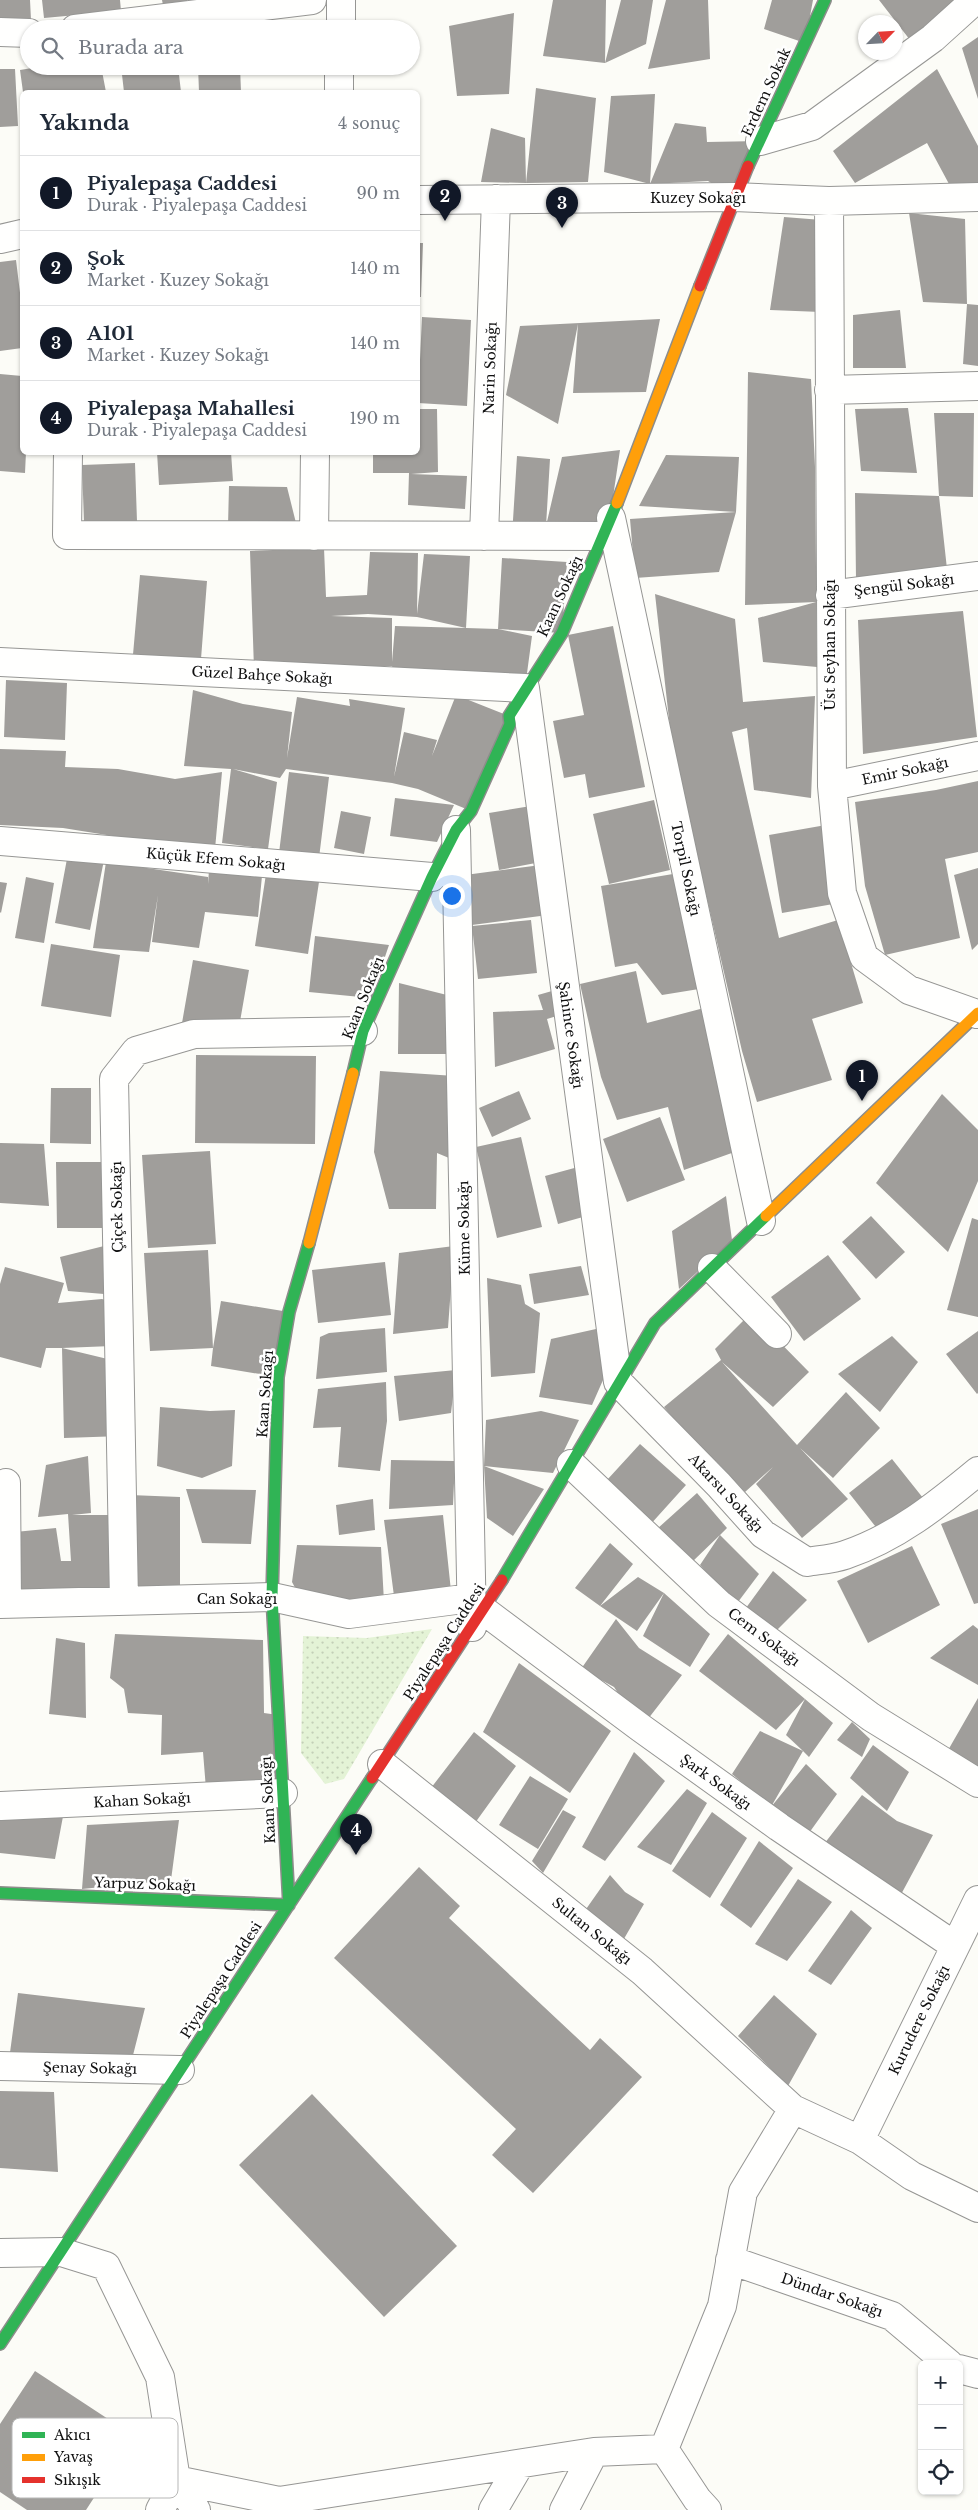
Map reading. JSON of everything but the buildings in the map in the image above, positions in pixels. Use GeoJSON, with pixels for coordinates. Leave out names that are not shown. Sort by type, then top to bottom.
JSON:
{"type":"FeatureCollection","features":[{"type":"Feature","properties":{"kind":"street"},"geometry":{"type":"LineString","coordinates":[[149,20],[312,0]]}},
{"type":"Feature","properties":{"kind":"street"},"geometry":{"type":"LineString","coordinates":[[341,20],[342,0]]}},
{"type":"Feature","properties":{"kind":"street","name":"Erdem Sokak"},"geometry":{"type":"LineString","coordinates":[[734,197],[825,0]]}},
{"type":"Feature","properties":{"kind":"street"},"geometry":{"type":"LineString","coordinates":[[760,142],[812,126],[933,38],[975,0]]}},
{"type":"Feature","properties":{"kind":"street"},"geometry":{"type":"LineString","coordinates":[[0,32],[20,33]]}},
{"type":"Feature","properties":{"kind":"street"},"geometry":{"type":"LineString","coordinates":[[338,90],[339,75]]}},
{"type":"Feature","properties":{"kind":"street","name":"Kuzey Sokağı"},"geometry":{"type":"LineString","coordinates":[[420,200],[734,197],[829,201],[978,197]]}},
{"type":"Feature","properties":{"kind":"street","name":"Kaan Sokağı"},"geometry":{"type":"LineString","coordinates":[[288,1906],[272,1597],[280,1368],[289,1312],[322,1197],[363,1031],[432,877],[456,830],[471,811],[510,724],[509,716],[525,688],[562,633],[608,527],[734,197]]}},
{"type":"Feature","properties":{"kind":"street","name":"Narin Sokağı"},"geometry":{"type":"LineString","coordinates":[[484,536],[496,200]]}},
{"type":"Feature","properties":{"kind":"street","name":"Üst Seyhan Sokağı"},"geometry":{"type":"LineString","coordinates":[[829,201],[832,786],[842,893],[864,956],[910,990],[977,1013]]}},
{"type":"Feature","properties":{"kind":"street"},"geometry":{"type":"LineString","coordinates":[[0,239],[20,234]]}},
{"type":"Feature","properties":{"kind":"street"},"geometry":{"type":"LineString","coordinates":[[829,390],[978,386]]}},
{"type":"Feature","properties":{"kind":"street"},"geometry":{"type":"LineString","coordinates":[[68,455],[67,535],[484,536],[608,527]]}},
{"type":"Feature","properties":{"kind":"street"},"geometry":{"type":"LineString","coordinates":[[314,455],[314,536]]}},
{"type":"Feature","properties":{"kind":"street","name":"Torpil Sokağı"},"geometry":{"type":"LineString","coordinates":[[608,527],[761,1221]]}},
{"type":"Feature","properties":{"kind":"street","name":"Şengül Sokağı"},"geometry":{"type":"LineString","coordinates":[[830,594],[978,576]]}},
{"type":"Feature","properties":{"kind":"street","name":"Güzel Bahçe Sokağı"},"geometry":{"type":"LineString","coordinates":[[0,662],[525,688]]}},
{"type":"Feature","properties":{"kind":"street","name":"Şahince Sokağı"},"geometry":{"type":"LineString","coordinates":[[525,688],[618,1382]]}},
{"type":"Feature","properties":{"kind":"street","name":"Emir Sokağı"},"geometry":{"type":"LineString","coordinates":[[832,786],[978,756]]}},
{"type":"Feature","properties":{"kind":"street","name":"Küme Sokağı"},"geometry":{"type":"LineString","coordinates":[[456,830],[475,1611]]}},
{"type":"Feature","properties":{"kind":"street","name":"Küçük Efem Sokağı"},"geometry":{"type":"LineString","coordinates":[[0,841],[432,877]]}},
{"type":"Feature","properties":{"kind":"street","name":"Piyalepaşa Caddesi"},"geometry":{"type":"LineString","coordinates":[[0,2344],[382,1764],[475,1611],[513,1564],[618,1382],[655,1323],[977,1013]]}},
{"type":"Feature","properties":{"kind":"street","name":"Çiçek Sokağı"},"geometry":{"type":"LineString","coordinates":[[124,1601],[114,1079],[136,1051],[194,1034],[363,1031]]}},
{"type":"Feature","properties":{"kind":"street"},"geometry":{"type":"LineString","coordinates":[[712,1268],[777,1334]]}},
{"type":"Feature","properties":{"kind":"street","name":"Akarsu Sokağı"},"geometry":{"type":"LineString","coordinates":[[618,1382],[719,1485],[763,1534],[807,1562],[844,1556],[886,1538],[932,1509],[978,1471]]}},
{"type":"Feature","properties":{"kind":"street","name":"Cem Sokağı"},"geometry":{"type":"LineString","coordinates":[[571,1464],[719,1604],[871,1717],[978,1783]]}},
{"type":"Feature","properties":{"kind":"street"},"geometry":{"type":"LineString","coordinates":[[4,1604],[6,1483]]}},
{"type":"Feature","properties":{"kind":"street","name":"Can Sokağı"},"geometry":{"type":"LineString","coordinates":[[4,1604],[272,1597],[350,1614],[475,1611]]}},
{"type":"Feature","properties":{"kind":"street","name":"Şark Sokağı"},"geometry":{"type":"LineString","coordinates":[[475,1611],[770,1821],[955,1946]]}},
{"type":"Feature","properties":{"kind":"street","name":"Sultan Sokağı"},"geometry":{"type":"LineString","coordinates":[[382,1764],[642,1971],[793,2108],[860,2140],[912,2176],[978,2208]]}},
{"type":"Feature","properties":{"kind":"street","name":"Kahan Sokağı"},"geometry":{"type":"LineString","coordinates":[[1,1806],[283,1793]]}},
{"type":"Feature","properties":{"kind":"street","name":"Yarpuz Sokağı"},"geometry":{"type":"LineString","coordinates":[[0,1893],[288,1906]]}},
{"type":"Feature","properties":{"kind":"street","name":"Kurudere Sokağı"},"geometry":{"type":"LineString","coordinates":[[860,2140],[978,1900]]}},
{"type":"Feature","properties":{"kind":"street","name":"Şenay Sokağı"},"geometry":{"type":"LineString","coordinates":[[0,2066],[180,2070]]}},
{"type":"Feature","properties":{"kind":"street"},"geometry":{"type":"LineString","coordinates":[[664,2449],[722,2306],[744,2192],[793,2108]]}},
{"type":"Feature","properties":{"kind":"street"},"geometry":{"type":"LineString","coordinates":[[0,2253],[61,2252],[106,2266],[160,2377],[166,2418]]}},
{"type":"Feature","properties":{"kind":"street","name":"Dündar Sokağı"},"geometry":{"type":"LineString","coordinates":[[730,2260],[892,2316],[944,2360]]}},
{"type":"Feature","properties":{"kind":"street"},"geometry":{"type":"LineString","coordinates":[[963,2370],[978,2374]]}},
{"type":"Feature","properties":{"kind":"street"},"geometry":{"type":"LineString","coordinates":[[178,2480],[279,2501],[594,2452],[664,2449]]}},
{"type":"Feature","properties":{"kind":"street"},"geometry":{"type":"LineString","coordinates":[[664,2449],[699,2506]]}},
{"type":"Feature","properties":{"kind":"street"},"geometry":{"type":"LineString","coordinates":[[564,2510],[594,2452]]}},
{"type":"Feature","properties":{"kind":"street"},"geometry":{"type":"LineString","coordinates":[[493,2510],[520,2464]]}},
{"type":"Feature","properties":{"kind":"street"},"geometry":{"type":"LineString","coordinates":[[178,2483],[196,2510]]}},
{"type":"Feature","properties":{"kind":"street"},"geometry":{"type":"LineString","coordinates":[[160,2510],[166,2498]]}},
{"type":"Feature","properties":{"kind":"green space"},"geometry":{"type":"Polygon","coordinates":[[[432,1629],[344,1779],[325,1784],[301,1753],[303,1636],[367,1638],[432,1629]]]}},
{"type":"Feature","properties":{"kind":"traffic: fast"},"geometry":{"type":"LineString","coordinates":[[748,166],[825,0]]}},
{"type":"Feature","properties":{"kind":"traffic: fast"},"geometry":{"type":"LineString","coordinates":[[353,1073],[363,1031],[432,877],[456,830],[471,811],[510,724],[509,716],[562,633],[617,503]]}},
{"type":"Feature","properties":{"kind":"traffic: fast"},"geometry":{"type":"LineString","coordinates":[[502,1580],[655,1323],[766,1216]]}},
{"type":"Feature","properties":{"kind":"traffic: fast"},"geometry":{"type":"LineString","coordinates":[[289,1905],[272,1597],[278,1377],[289,1312],[309,1243]]}},
{"type":"Feature","properties":{"kind":"traffic: fast"},"geometry":{"type":"LineString","coordinates":[[0,2344],[372,1778]]}},
{"type":"Feature","properties":{"kind":"traffic: fast"},"geometry":{"type":"LineString","coordinates":[[0,1893],[289,1905]]}},
{"type":"Feature","properties":{"kind":"traffic: slow"},"geometry":{"type":"LineString","coordinates":[[617,503],[700,286]]}},
{"type":"Feature","properties":{"kind":"traffic: slow"},"geometry":{"type":"LineString","coordinates":[[766,1216],[978,1013]]}},
{"type":"Feature","properties":{"kind":"traffic: slow"},"geometry":{"type":"LineString","coordinates":[[309,1243],[353,1073]]}},
{"type":"Feature","properties":{"kind":"traffic: jam"},"geometry":{"type":"LineString","coordinates":[[700,286],[748,166]]}},
{"type":"Feature","properties":{"kind":"traffic: jam"},"geometry":{"type":"LineString","coordinates":[[372,1778],[502,1580]]}},
{"type":"Feature","properties":{"kind":"place","name":"Şok"},"geometry":{"type":"Point","coordinates":[445,221]}},
{"type":"Feature","properties":{"kind":"place","name":"A101"},"geometry":{"type":"Point","coordinates":[562,228]}},
{"type":"Feature","properties":{"kind":"place","name":"Piyalepaşa Caddesi"},"geometry":{"type":"Point","coordinates":[862,1101]}},
{"type":"Feature","properties":{"kind":"place","name":"Piyalepaşa Mahallesi"},"geometry":{"type":"Point","coordinates":[356,1855]}}]}
